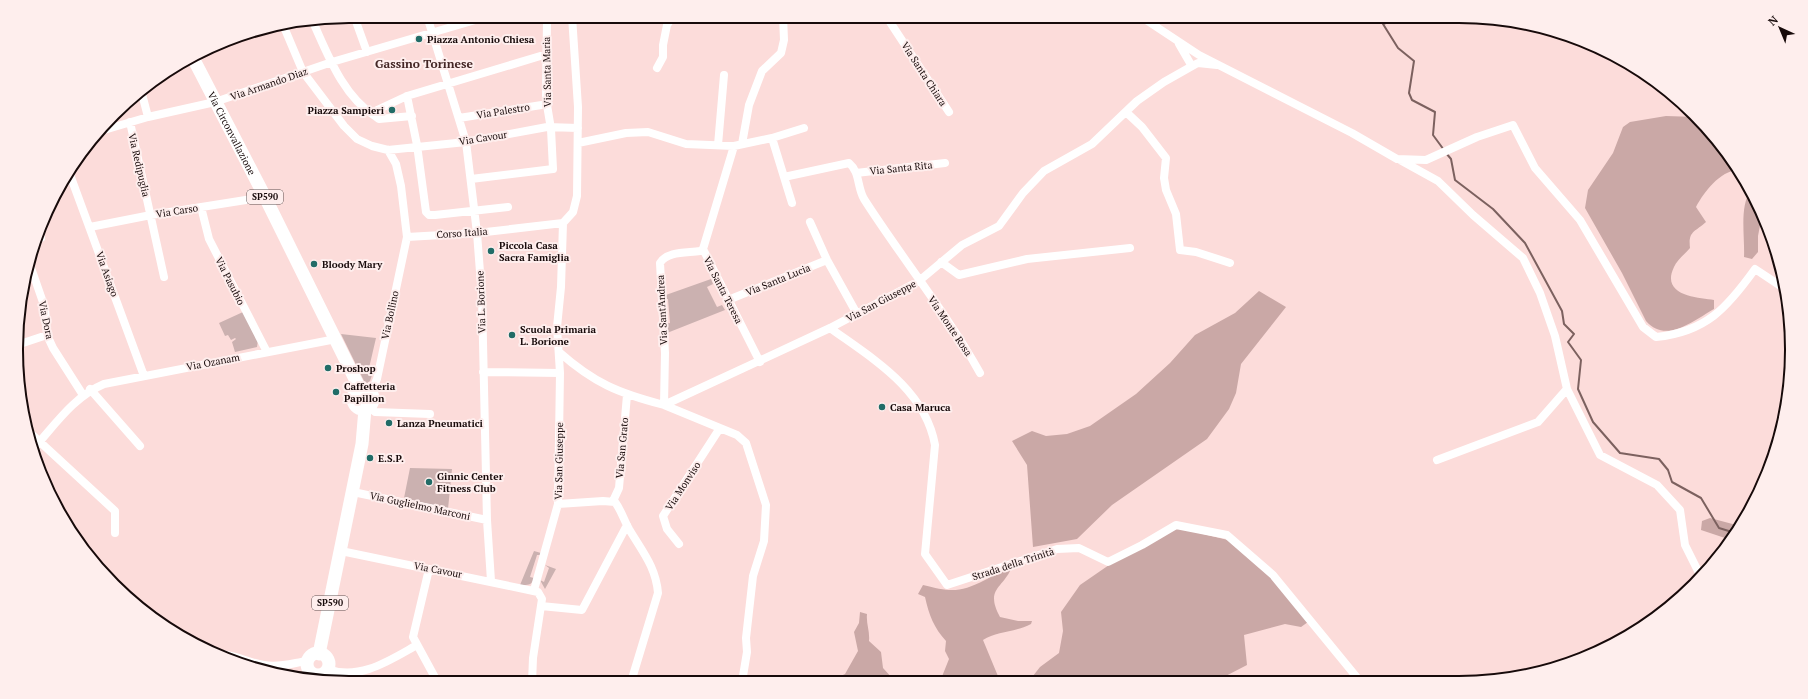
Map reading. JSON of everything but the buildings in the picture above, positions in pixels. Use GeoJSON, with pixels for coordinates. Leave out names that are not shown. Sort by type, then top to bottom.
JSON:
{"type":"FeatureCollection","features":[{"type":"Feature","properties":{"kind":"main road","name":"Via Circonvallazione"},"geometry":{"type":"LineString","coordinates":[[195,62],[336,339]]}},
{"type":"Feature","properties":{"kind":"main road","name":"SP590"},"geometry":{"type":"LineString","coordinates":[[319,654],[353,492],[367,408],[373,400],[336,339]]}},
{"type":"Feature","properties":{"kind":"main road"},"geometry":{"type":"LineString","coordinates":[[366,390],[355,393],[354,402],[357,407],[367,408]]}},
{"type":"Feature","properties":{"kind":"main road"},"geometry":{"type":"LineString","coordinates":[[314,654],[319,654],[327,659],[323,674],[312,673],[307,666],[307,661],[314,654]]}},
{"type":"Feature","properties":{"kind":"street"},"geometry":{"type":"LineString","coordinates":[[357,23],[367,52]]}},
{"type":"Feature","properties":{"kind":"street","name":"Via L. Borione"},"geometry":{"type":"LineString","coordinates":[[429,23],[466,142],[477,233],[482,298],[487,520],[491,581]]}},
{"type":"Feature","properties":{"kind":"street","name":"Via Armando Diaz"},"geometry":{"type":"LineString","coordinates":[[110,128],[148,117],[215,102],[332,62],[464,23]]}},
{"type":"Feature","properties":{"kind":"street","name":"Via Santa Maria"},"geometry":{"type":"LineString","coordinates":[[470,179],[553,168],[548,104],[545,23]]}},
{"type":"Feature","properties":{"kind":"street"},"geometry":{"type":"LineString","coordinates":[[564,224],[573,212],[577,196],[578,107],[572,23]]}},
{"type":"Feature","properties":{"kind":"street"},"geometry":{"type":"LineString","coordinates":[[657,68],[663,57],[663,45],[668,23]]}},
{"type":"Feature","properties":{"kind":"street"},"geometry":{"type":"LineString","coordinates":[[742,144],[748,105],[762,71],[781,53],[784,40],[783,23]]}},
{"type":"Feature","properties":{"kind":"street","name":"Via Santa Chiara"},"geometry":{"type":"LineString","coordinates":[[891,23],[949,112]]}},
{"type":"Feature","properties":{"kind":"street"},"geometry":{"type":"LineString","coordinates":[[1150,23],[1176,41],[1194,59],[1220,65],[1352,133],[1438,181],[1473,215],[1523,258],[1540,292],[1555,336],[1567,389],[1600,456],[1657,485],[1680,510],[1684,545],[1698,571]]}},
{"type":"Feature","properties":{"kind":"street"},"geometry":{"type":"LineString","coordinates":[[315,25],[342,80],[365,109],[379,119],[412,116]]}},
{"type":"Feature","properties":{"kind":"street"},"geometry":{"type":"LineString","coordinates":[[285,29],[303,72],[344,126],[357,139],[372,146],[388,150],[396,164],[401,186],[407,237]]}},
{"type":"Feature","properties":{"kind":"street"},"geometry":{"type":"LineString","coordinates":[[375,116],[377,110],[407,96],[547,54]]}},
{"type":"Feature","properties":{"kind":"street","name":"Via San Giuseppe"},"geometry":{"type":"LineString","coordinates":[[664,405],[760,362],[830,328],[919,281],[962,245],[999,226],[1023,193],[1044,171],[1092,144],[1137,101],[1194,59]]}},
{"type":"Feature","properties":{"kind":"street"},"geometry":{"type":"LineString","coordinates":[[718,145],[724,75]]}},
{"type":"Feature","properties":{"kind":"street"},"geometry":{"type":"LineString","coordinates":[[407,96],[418,145],[426,212],[429,215],[436,215],[474,212],[508,207]]}},
{"type":"Feature","properties":{"kind":"street"},"geometry":{"type":"LineString","coordinates":[[143,97],[148,117]]}},
{"type":"Feature","properties":{"kind":"street","name":"Via Palestro"},"geometry":{"type":"LineString","coordinates":[[459,118],[548,104]]}},
{"type":"Feature","properties":{"kind":"street"},"geometry":{"type":"LineString","coordinates":[[1126,112],[1142,127],[1166,158],[1164,178],[1166,190],[1176,214],[1180,250],[1196,252],[1230,263]]}},
{"type":"Feature","properties":{"kind":"street","name":"Via Redipuglia"},"geometry":{"type":"LineString","coordinates":[[130,122],[164,277]]}},
{"type":"Feature","properties":{"kind":"street"},"geometry":{"type":"LineString","coordinates":[[1397,159],[1426,160],[1477,137],[1512,125],[1535,168],[1580,220],[1643,327],[1656,337],[1676,335],[1700,326],[1734,299],[1755,269],[1778,284]]}},
{"type":"Feature","properties":{"kind":"street","name":"Via Cavour"},"geometry":{"type":"LineString","coordinates":[[388,150],[418,145],[466,142],[547,127],[551,129],[578,128]]}},
{"type":"Feature","properties":{"kind":"street"},"geometry":{"type":"LineString","coordinates":[[578,143],[626,133],[648,132],[686,144],[734,146],[772,138],[804,128]]}},
{"type":"Feature","properties":{"kind":"street"},"geometry":{"type":"LineString","coordinates":[[772,138],[792,203]]}},
{"type":"Feature","properties":{"kind":"street","name":"Via Santa Teresa"},"geometry":{"type":"LineString","coordinates":[[734,146],[703,249],[760,362]]}},
{"type":"Feature","properties":{"kind":"street"},"geometry":{"type":"LineString","coordinates":[[784,177],[849,163],[854,166],[856,173]]}},
{"type":"Feature","properties":{"kind":"street","name":"Via Santa Rita"},"geometry":{"type":"LineString","coordinates":[[856,173],[945,163]]}},
{"type":"Feature","properties":{"kind":"street","name":"Via Monte Rosa"},"geometry":{"type":"LineString","coordinates":[[856,173],[862,196],[919,281],[964,344],[980,372]]}},
{"type":"Feature","properties":{"kind":"street","name":"Via Asiago"},"geometry":{"type":"LineString","coordinates":[[72,178],[144,376]]}},
{"type":"Feature","properties":{"kind":"street","name":"Via Carso"},"geometry":{"type":"LineString","coordinates":[[90,227],[151,215],[265,197]]}},
{"type":"Feature","properties":{"kind":"street","name":"Via Pasubio"},"geometry":{"type":"LineString","coordinates":[[201,207],[209,239],[267,352]]}},
{"type":"Feature","properties":{"kind":"street"},"geometry":{"type":"LineString","coordinates":[[810,222],[827,260],[857,314]]}},
{"type":"Feature","properties":{"kind":"street","name":"Via San Giuseppe"},"geometry":{"type":"LineString","coordinates":[[534,590],[558,504],[560,373],[557,327],[561,287],[564,224]]}},
{"type":"Feature","properties":{"kind":"street","name":"Corso Italia"},"geometry":{"type":"LineString","coordinates":[[407,237],[477,233],[564,224]]}},
{"type":"Feature","properties":{"kind":"street","name":"Via Bollino"},"geometry":{"type":"LineString","coordinates":[[366,390],[376,379],[407,237]]}},
{"type":"Feature","properties":{"kind":"street"},"geometry":{"type":"LineString","coordinates":[[941,262],[959,275],[1027,259],[1130,248]]}},
{"type":"Feature","properties":{"kind":"street","name":"Via Sant'Andrea"},"geometry":{"type":"LineString","coordinates":[[664,405],[665,353],[660,263],[663,258],[668,255],[700,251],[703,249]]}},
{"type":"Feature","properties":{"kind":"street","name":"Via Santa Lucia"},"geometry":{"type":"LineString","coordinates":[[728,300],[827,260]]}},
{"type":"Feature","properties":{"kind":"street","name":"Via Dora"},"geometry":{"type":"LineString","coordinates":[[32,272],[45,308],[47,335],[53,348],[83,395]]}},
{"type":"Feature","properties":{"kind":"street","name":"Strada della Trinità"},"geometry":{"type":"LineString","coordinates":[[830,328],[883,366],[904,385],[932,429],[934,445],[925,554],[947,585],[1057,549],[1079,548],[1108,562],[1142,545],[1176,525],[1227,536],[1273,575],[1356,676]]}},
{"type":"Feature","properties":{"kind":"street"},"geometry":{"type":"LineString","coordinates":[[23,343],[47,335]]}},
{"type":"Feature","properties":{"kind":"street","name":"Via Ozanam"},"geometry":{"type":"LineString","coordinates":[[37,445],[83,395],[90,389],[104,384],[336,339]]}},
{"type":"Feature","properties":{"kind":"street"},"geometry":{"type":"LineString","coordinates":[[559,352],[581,372],[596,381],[627,395],[664,405],[737,435],[746,443],[766,505],[764,541],[753,576],[746,638],[747,652],[743,676]]}},
{"type":"Feature","properties":{"kind":"street"},"geometry":{"type":"LineString","coordinates":[[483,372],[560,373]]}},
{"type":"Feature","properties":{"kind":"street"},"geometry":{"type":"LineString","coordinates":[[90,389],[140,446]]}},
{"type":"Feature","properties":{"kind":"street"},"geometry":{"type":"LineString","coordinates":[[1437,460],[1538,422],[1567,389]]}},
{"type":"Feature","properties":{"kind":"street","name":"Via San Grato"},"geometry":{"type":"LineString","coordinates":[[613,501],[619,488],[627,395]]}},
{"type":"Feature","properties":{"kind":"street"},"geometry":{"type":"LineString","coordinates":[[367,408],[375,412],[430,414]]}},
{"type":"Feature","properties":{"kind":"street","name":"Via Monviso"},"geometry":{"type":"LineString","coordinates":[[679,544],[667,529],[663,516],[720,428]]}},
{"type":"Feature","properties":{"kind":"street"},"geometry":{"type":"LineString","coordinates":[[35,437],[115,511],[115,534]]}},
{"type":"Feature","properties":{"kind":"street","name":"Via Guglielmo Marconi"},"geometry":{"type":"LineString","coordinates":[[353,492],[487,520]]}},
{"type":"Feature","properties":{"kind":"street"},"geometry":{"type":"LineString","coordinates":[[558,504],[613,501],[646,554],[657,579],[658,593],[633,676]]}},
{"type":"Feature","properties":{"kind":"street"},"geometry":{"type":"LineString","coordinates":[[541,606],[582,610],[628,525]]}},
{"type":"Feature","properties":{"kind":"street","name":"Via Cavour"},"geometry":{"type":"LineString","coordinates":[[341,551],[534,590]]}},
{"type":"Feature","properties":{"kind":"street"},"geometry":{"type":"LineString","coordinates":[[429,569],[413,637],[434,676]]}},
{"type":"Feature","properties":{"kind":"street"},"geometry":{"type":"LineString","coordinates":[[532,676],[533,658],[542,599],[538,592],[534,590]]}},
{"type":"Feature","properties":{"kind":"street"},"geometry":{"type":"LineString","coordinates":[[323,674],[335,672],[353,673],[376,667],[417,645]]}},
{"type":"Feature","properties":{"kind":"street"},"geometry":{"type":"LineString","coordinates":[[270,666],[275,667],[307,661]]}},
{"type":"Feature","properties":{"kind":"shaded area"},"geometry":{"type":"Polygon","coordinates":[[[1666,116],[1687,117],[1704,134],[1732,171],[1713,183],[1699,201],[1696,207],[1706,222],[1691,235],[1690,248],[1675,264],[1671,277],[1672,284],[1676,290],[1683,294],[1714,300],[1714,309],[1689,324],[1671,330],[1662,331],[1654,328],[1646,321],[1622,273],[1585,208],[1588,190],[1613,153],[1623,127],[1630,122],[1666,116]]]}},
{"type":"Feature","properties":{"kind":"shaded area"},"geometry":{"type":"Polygon","coordinates":[[[1747,197],[1760,225],[1758,236],[1758,252],[1752,259],[1744,257],[1743,231],[1747,197]]]}},
{"type":"Feature","properties":{"kind":"shaded area"},"geometry":{"type":"Polygon","coordinates":[[[711,279],[713,284],[707,287],[717,307],[722,305],[725,310],[667,333],[665,324],[670,323],[668,299],[663,299],[663,296],[711,279]]]}},
{"type":"Feature","properties":{"kind":"shaded area"},"geometry":{"type":"Polygon","coordinates":[[[1259,291],[1286,307],[1241,364],[1236,393],[1229,409],[1207,439],[1112,505],[1077,539],[1033,547],[1027,465],[1012,441],[1032,431],[1046,436],[1067,434],[1090,426],[1136,394],[1170,363],[1195,335],[1235,313],[1259,291]]]}},
{"type":"Feature","properties":{"kind":"shaded area"},"geometry":{"type":"Polygon","coordinates":[[[243,312],[258,340],[257,347],[235,352],[232,342],[236,339],[231,340],[228,335],[225,336],[219,323],[243,312]]]}},
{"type":"Feature","properties":{"kind":"shaded area"},"geometry":{"type":"Polygon","coordinates":[[[341,334],[376,338],[369,368],[374,369],[370,381],[367,383],[364,381],[341,334]]]}},
{"type":"Feature","properties":{"kind":"shaded area","name":"Ginnic Center Fitness Club"},"geometry":{"type":"Polygon","coordinates":[[[410,468],[452,469],[448,509],[404,498],[410,468]]]}},
{"type":"Feature","properties":{"kind":"shaded area"},"geometry":{"type":"Polygon","coordinates":[[[1710,518],[1734,524],[1725,538],[1701,530],[1702,521],[1710,518]]]}},
{"type":"Feature","properties":{"kind":"shaded area"},"geometry":{"type":"Polygon","coordinates":[[[1178,528],[1228,540],[1261,561],[1308,622],[1301,627],[1285,624],[1244,635],[1247,665],[1226,676],[1033,676],[1040,667],[1059,653],[1063,631],[1061,612],[1080,585],[1109,565],[1178,528]]]}},
{"type":"Feature","properties":{"kind":"shaded area"},"geometry":{"type":"Polygon","coordinates":[[[534,551],[541,553],[541,555],[537,555],[530,577],[534,578],[533,581],[529,584],[520,585],[534,551]]]}},
{"type":"Feature","properties":{"kind":"shaded area"},"geometry":{"type":"Polygon","coordinates":[[[545,565],[556,569],[545,589],[540,580],[544,582],[549,568],[545,565]]]}},
{"type":"Feature","properties":{"kind":"shaded area"},"geometry":{"type":"Polygon","coordinates":[[[1011,569],[996,590],[994,600],[1000,617],[1018,621],[1032,621],[1031,624],[1019,629],[988,637],[983,640],[998,676],[942,676],[949,659],[945,651],[946,641],[932,621],[925,597],[918,594],[923,585],[948,590],[962,589],[1011,569]]]}},
{"type":"Feature","properties":{"kind":"shaded area"},"geometry":{"type":"Polygon","coordinates":[[[860,612],[867,614],[869,641],[881,652],[883,668],[890,676],[841,676],[845,674],[858,651],[854,632],[859,623],[860,612]]]}},
{"type":"Feature","properties":{"kind":"waterway"},"geometry":{"type":"LineString","coordinates":[[1386,23],[1383,24],[1398,48],[1414,61],[1409,93],[1412,100],[1435,112],[1433,135],[1444,150]]}},
{"type":"Feature","properties":{"kind":"waterway"},"geometry":{"type":"LineString","coordinates":[[1446,153],[1451,159],[1455,180],[1493,209],[1525,243],[1562,311],[1564,324],[1574,334],[1568,342],[1581,360],[1578,389],[1593,422],[1620,453],[1659,459],[1668,470],[1672,482],[1701,498],[1719,528],[1730,531]]}},
{"type":"Feature","properties":{"kind":"place","name":"Piazza Antonio Chiesa"},"geometry":{"type":"Point","coordinates":[419,39]}},
{"type":"Feature","properties":{"kind":"place","name":"Piazza Sampieri"},"geometry":{"type":"Point","coordinates":[392,110]}},
{"type":"Feature","properties":{"kind":"place","name":"Piccola Casa Sacra Famiglia"},"geometry":{"type":"Point","coordinates":[491,251]}},
{"type":"Feature","properties":{"kind":"place","name":"Bloody Mary"},"geometry":{"type":"Point","coordinates":[314,264]}},
{"type":"Feature","properties":{"kind":"place","name":"Scuola Primaria L. Borione"},"geometry":{"type":"Point","coordinates":[512,335]}},
{"type":"Feature","properties":{"kind":"place","name":"Proshop"},"geometry":{"type":"Point","coordinates":[328,368]}},
{"type":"Feature","properties":{"kind":"place","name":"Caffetteria Papillon"},"geometry":{"type":"Point","coordinates":[336,392]}},
{"type":"Feature","properties":{"kind":"place","name":"Casa Maruca"},"geometry":{"type":"Point","coordinates":[882,407]}},
{"type":"Feature","properties":{"kind":"place","name":"Lanza Pneumatici"},"geometry":{"type":"Point","coordinates":[389,423]}},
{"type":"Feature","properties":{"kind":"place","name":"E.S.P."},"geometry":{"type":"Point","coordinates":[370,458]}},
{"type":"Feature","properties":{"kind":"place","name":"Ginnic Center Fitness Club"},"geometry":{"type":"Point","coordinates":[429,482]}},
{"type":"Feature","properties":{"kind":"district","name":"Gassino Torinese"},"geometry":{"type":"Point","coordinates":[424,63]}}]}
